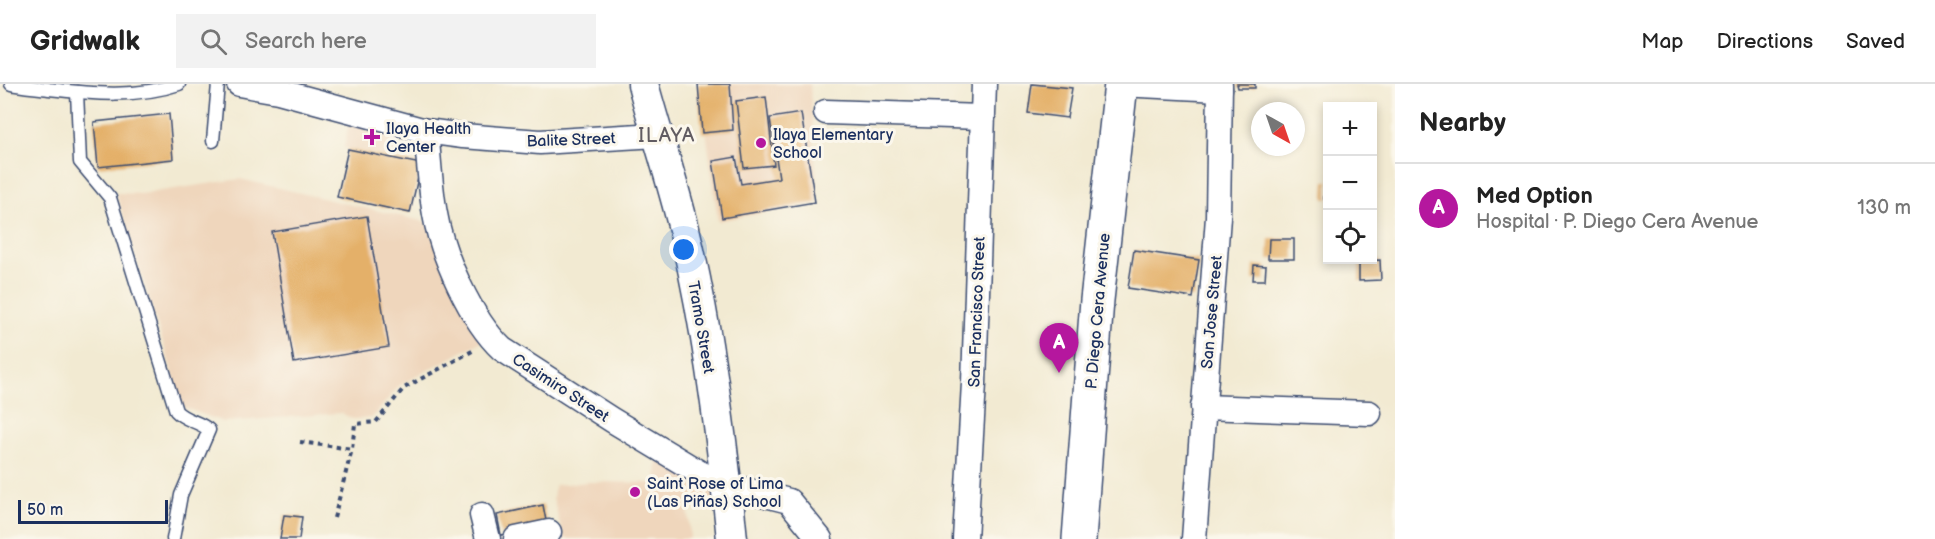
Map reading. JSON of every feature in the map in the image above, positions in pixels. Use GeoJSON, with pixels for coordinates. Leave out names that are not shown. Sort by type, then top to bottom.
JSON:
{"type":"FeatureCollection","features":[{"type":"Feature","properties":{"kind":"main road","name":"P. Diego Cera Avenue"},"geometry":{"type":"LineString","coordinates":[[1079,539],[1097,300],[1121,84]]}},
{"type":"Feature","properties":{"kind":"street","name":"Balite Street"},"geometry":{"type":"LineString","coordinates":[[239,84],[279,88],[426,131],[540,142],[657,135]]}},
{"type":"Feature","properties":{"kind":"street","name":"Tramo Street"},"geometry":{"type":"LineString","coordinates":[[643,84],[694,276],[732,539]]}},
{"type":"Feature","properties":{"kind":"street","name":"San Francisco Street"},"geometry":{"type":"LineString","coordinates":[[965,539],[974,383],[981,117],[984,84]]}},
{"type":"Feature","properties":{"kind":"street"},"geometry":{"type":"LineString","coordinates":[[1121,84],[1220,87]]}},
{"type":"Feature","properties":{"kind":"street","name":"San Jose Street"},"geometry":{"type":"LineString","coordinates":[[1194,539],[1218,228],[1220,87]]}},
{"type":"Feature","properties":{"kind":"street"},"geometry":{"type":"LineString","coordinates":[[826,112],[981,117]]}},
{"type":"Feature","properties":{"kind":"street","name":"Casimiro Street"},"geometry":{"type":"LineString","coordinates":[[426,131],[435,214],[439,229],[468,304],[492,339],[502,349],[612,420],[700,473],[726,485],[789,501],[820,539]]}},
{"type":"Feature","properties":{"kind":"street"},"geometry":{"type":"LineString","coordinates":[[1203,407],[1370,413]]}},
{"type":"Feature","properties":{"kind":"street"},"geometry":{"type":"LineString","coordinates":[[482,515],[488,539]]}},
{"type":"Feature","properties":{"kind":"street"},"geometry":{"type":"LineString","coordinates":[[516,539],[549,532]]}},
{"type":"Feature","properties":{"kind":"lane"},"geometry":{"type":"LineString","coordinates":[[11,84],[116,94],[164,89],[179,84]]}},
{"type":"Feature","properties":{"kind":"lane"},"geometry":{"type":"LineString","coordinates":[[213,141],[218,84]]}},
{"type":"Feature","properties":{"kind":"lane"},"geometry":{"type":"LineString","coordinates":[[77,92],[80,162],[110,198],[176,411],[182,417],[203,425],[209,430],[181,495],[173,539]]}},
{"type":"Feature","properties":{"kind":"path"},"geometry":{"type":"LineString","coordinates":[[334,518],[352,449],[355,424],[376,422],[404,388],[492,339]]}},
{"type":"Feature","properties":{"kind":"path"},"geometry":{"type":"LineString","coordinates":[[300,442],[352,449]]}},
{"type":"Feature","properties":{"kind":"shaded area","name":"Ilaya Elementary School"},"geometry":{"type":"Polygon","coordinates":[[[700,84],[810,84],[818,203],[718,221],[700,84]]]}},
{"type":"Feature","properties":{"kind":"shaded area","name":"Ilaya Health Center"},"geometry":{"type":"Polygon","coordinates":[[[350,117],[401,126],[395,157],[344,148],[350,117]]]}},
{"type":"Feature","properties":{"kind":"shaded area"},"geometry":{"type":"Polygon","coordinates":[[[240,179],[426,222],[482,341],[400,385],[372,418],[353,419],[341,413],[223,422],[183,407],[116,193],[141,194],[240,179]]]}},
{"type":"Feature","properties":{"kind":"shaded area","name":"Saint Rose of Lima (Las Piñas) School"},"geometry":{"type":"Polygon","coordinates":[[[657,456],[715,487],[719,506],[688,508],[690,539],[564,539],[553,498],[555,485],[591,482],[656,483],[657,456]]]}},
{"type":"Feature","properties":{"kind":"building"},"geometry":{"type":"Polygon","coordinates":[[[698,84],[730,84],[733,130],[702,133],[698,84]]]}},
{"type":"Feature","properties":{"kind":"building"},"geometry":{"type":"Polygon","coordinates":[[[1032,84],[1072,88],[1067,118],[1028,113],[1032,84]]]}},
{"type":"Feature","properties":{"kind":"building"},"geometry":{"type":"Polygon","coordinates":[[[1237,84],[1255,84],[1255,88],[1238,88],[1237,84]]]}},
{"type":"Feature","properties":{"kind":"building"},"geometry":{"type":"Polygon","coordinates":[[[766,97],[774,165],[744,168],[736,101],[766,97]]]}},
{"type":"Feature","properties":{"kind":"building"},"geometry":{"type":"Polygon","coordinates":[[[801,113],[815,202],[722,218],[713,161],[736,157],[741,184],[779,178],[770,118],[801,113]]]}},
{"type":"Feature","properties":{"kind":"building"},"geometry":{"type":"Polygon","coordinates":[[[169,114],[173,159],[98,167],[94,122],[169,114]]]}},
{"type":"Feature","properties":{"kind":"building"},"geometry":{"type":"Polygon","coordinates":[[[348,149],[421,164],[410,213],[337,197],[348,149]]]}},
{"type":"Feature","properties":{"kind":"building"},"geometry":{"type":"Polygon","coordinates":[[[367,216],[389,347],[294,363],[272,232],[367,216]]]}},
{"type":"Feature","properties":{"kind":"building"},"geometry":{"type":"Polygon","coordinates":[[[1269,239],[1294,239],[1294,259],[1268,259],[1269,239]]]}},
{"type":"Feature","properties":{"kind":"building"},"geometry":{"type":"Polygon","coordinates":[[[1134,250],[1199,260],[1193,298],[1128,288],[1134,250]]]}},
{"type":"Feature","properties":{"kind":"building"},"geometry":{"type":"Polygon","coordinates":[[[1377,260],[1380,260],[1381,280],[1359,281],[1359,264],[1377,264],[1377,260]]]}},
{"type":"Feature","properties":{"kind":"building"},"geometry":{"type":"Polygon","coordinates":[[[1254,265],[1266,266],[1265,280],[1253,280],[1254,265]]]}},
{"type":"Feature","properties":{"kind":"building"},"geometry":{"type":"Polygon","coordinates":[[[543,505],[547,526],[501,535],[497,515],[543,505]]]}},
{"type":"Feature","properties":{"kind":"building"},"geometry":{"type":"Polygon","coordinates":[[[284,515],[302,517],[299,539],[280,539],[284,515]]]}},
{"type":"Feature","properties":{"kind":"place","name":"Ilaya Health Center"},"geometry":{"type":"Point","coordinates":[372,137]}},
{"type":"Feature","properties":{"kind":"place","name":"Ilaya Elementary School"},"geometry":{"type":"Point","coordinates":[761,143]}},
{"type":"Feature","properties":{"kind":"place","name":"Med Option"},"geometry":{"type":"Point","coordinates":[1059,373]}},
{"type":"Feature","properties":{"kind":"place","name":"Saint Rose of Lima (Las Piñas) School"},"geometry":{"type":"Point","coordinates":[635,492]}},
{"type":"Feature","properties":{"kind":"district","name":"ILAYA"},"geometry":{"type":"Point","coordinates":[667,135]}}]}
